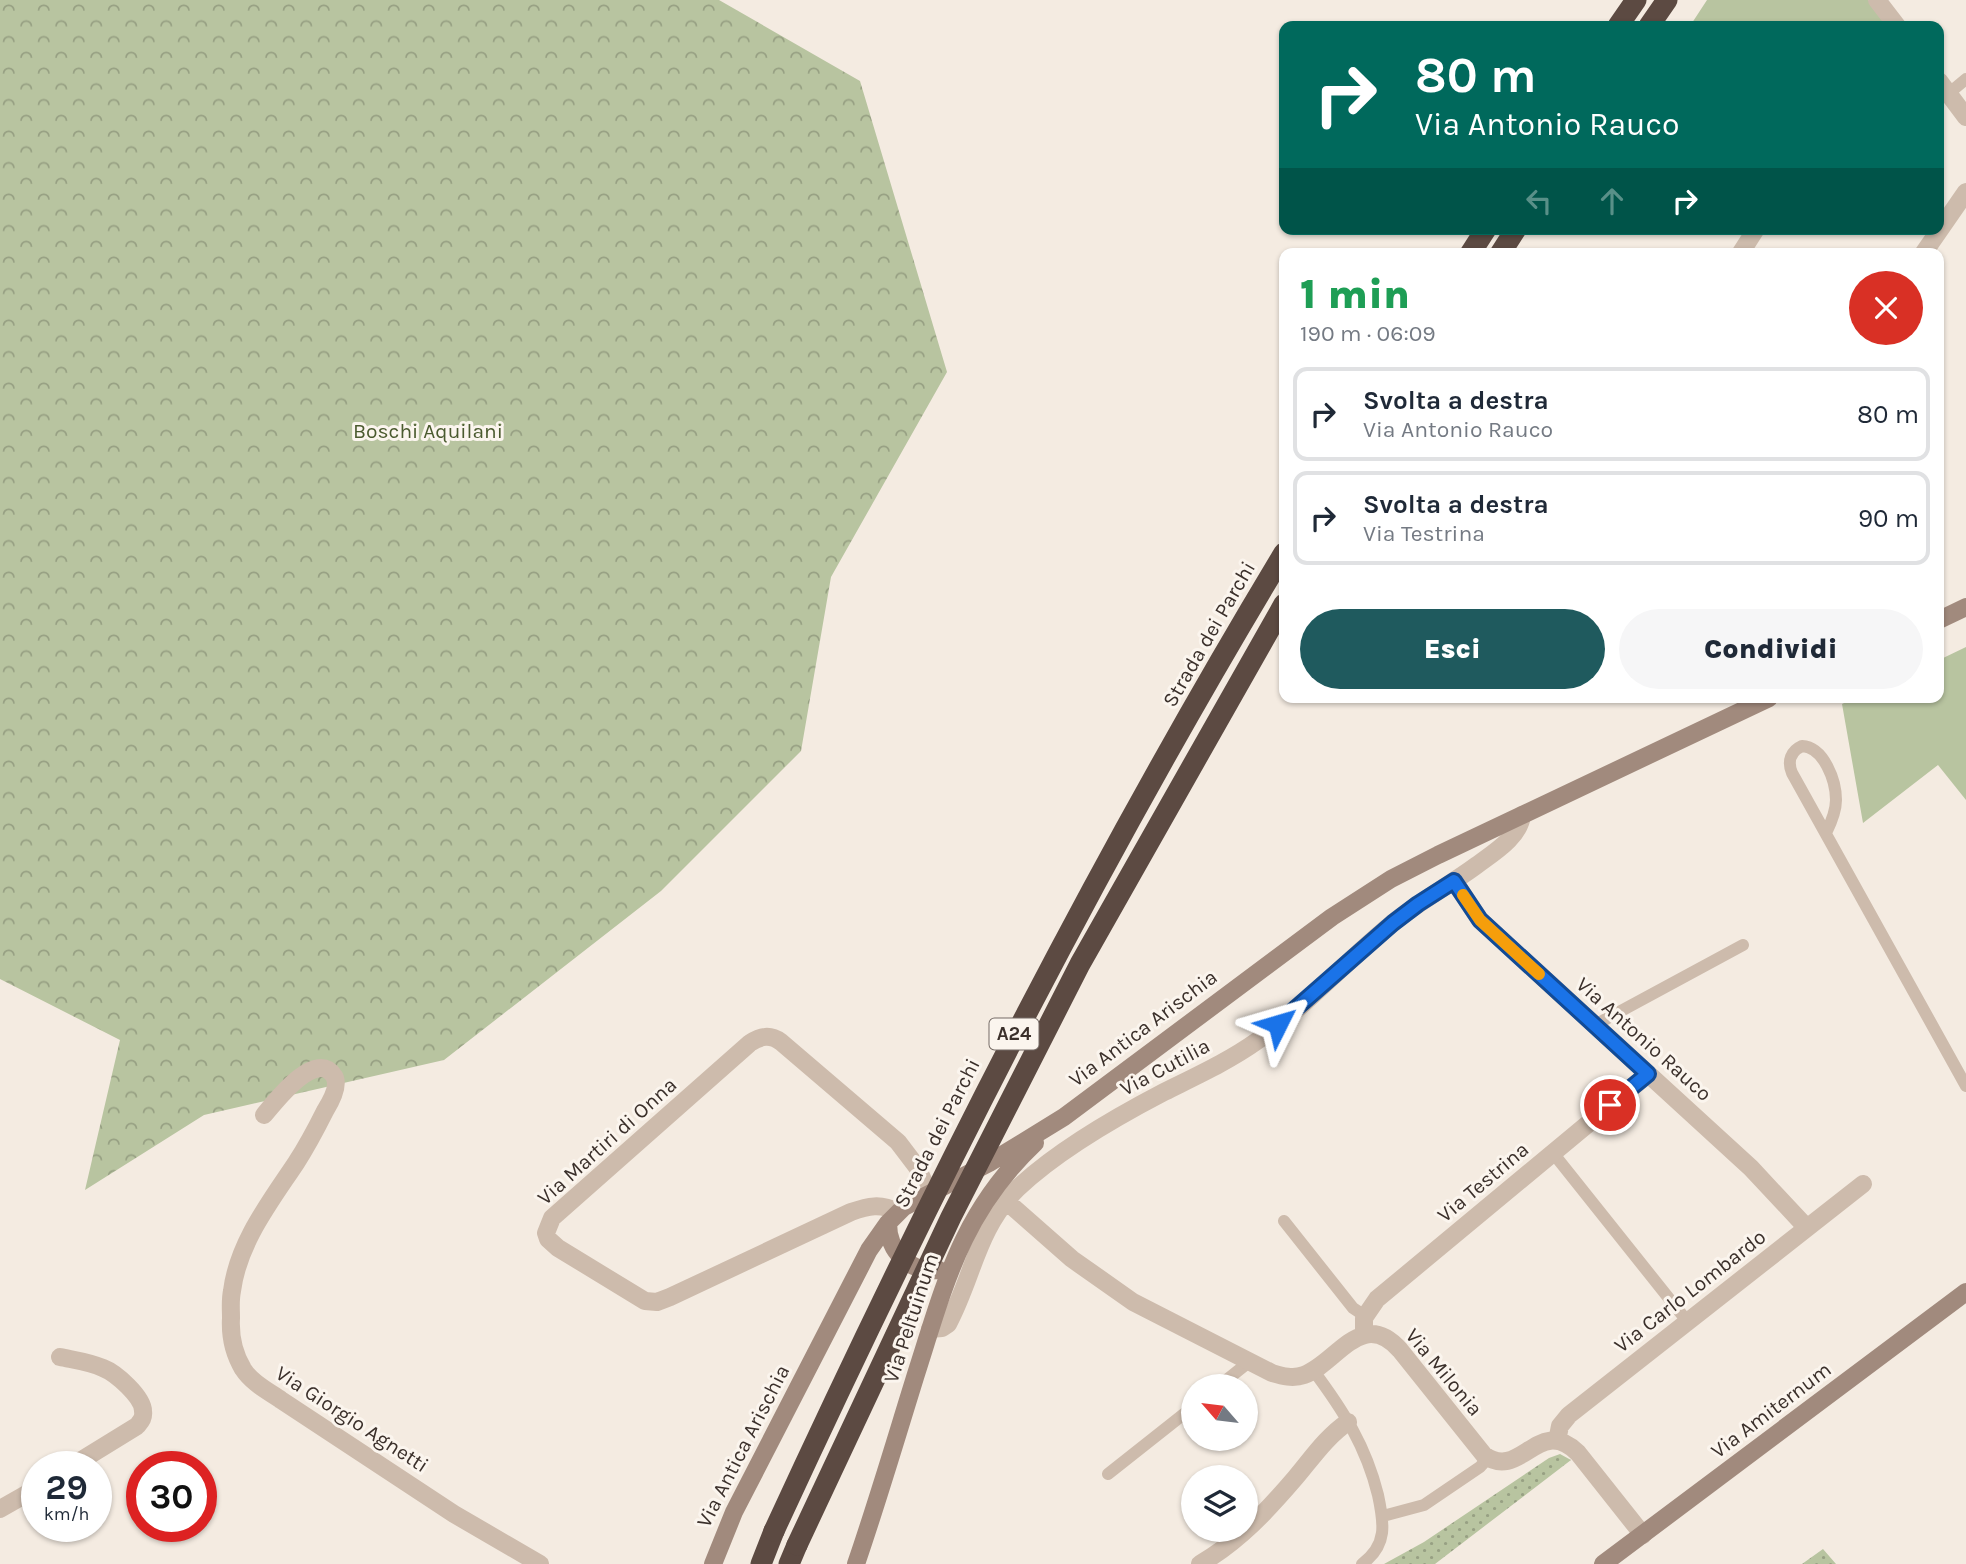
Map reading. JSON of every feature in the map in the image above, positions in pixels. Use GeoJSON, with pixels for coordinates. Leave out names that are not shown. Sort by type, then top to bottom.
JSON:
{"type":"FeatureCollection","features":[{"type":"Feature","properties":{"kind":"highway"},"geometry":{"type":"LineString","coordinates":[[1621,21],[1636,0]]}},
{"type":"Feature","properties":{"kind":"highway"},"geometry":{"type":"LineString","coordinates":[[1652,21],[1667,0]]}},
{"type":"Feature","properties":{"kind":"highway","name":"Strada dei Parchi"},"geometry":{"type":"LineString","coordinates":[[761,1564],[863,1337],[1009,1044],[1107,861],[1279,562]]}},
{"type":"Feature","properties":{"kind":"highway","name":"A24"},"geometry":{"type":"LineString","coordinates":[[793,1555],[951,1217],[1080,964],[1279,613]]}},
{"type":"Feature","properties":{"kind":"main road"},"geometry":{"type":"LineString","coordinates":[[1944,618],[1966,607]]}},
{"type":"Feature","properties":{"kind":"main road","name":"Via Antica Arischia"},"geometry":{"type":"LineString","coordinates":[[713,1564],[740,1500],[869,1250],[892,1217],[929,1193],[989,1163],[1063,1116],[1348,906],[1438,855],[1758,703]]}},
{"type":"Feature","properties":{"kind":"main road","name":"Via Peltuinum"},"geometry":{"type":"LineString","coordinates":[[856,1564],[950,1267],[961,1241],[1004,1174],[1063,1116]]}},
{"type":"Feature","properties":{"kind":"main road"},"geometry":{"type":"LineString","coordinates":[[929,1193],[943,1195],[959,1211],[964,1230],[961,1241]]}},
{"type":"Feature","properties":{"kind":"main road"},"geometry":{"type":"LineString","coordinates":[[892,1217],[891,1242],[908,1264],[931,1271],[950,1267]]}},
{"type":"Feature","properties":{"kind":"main road","name":"Via Amiternum"},"geometry":{"type":"LineString","coordinates":[[1604,1564],[1965,1294]]}},
{"type":"Feature","properties":{"kind":"street"},"geometry":{"type":"LineString","coordinates":[[1877,0],[1891,21]]}},
{"type":"Feature","properties":{"kind":"street"},"geometry":{"type":"LineString","coordinates":[[1944,87],[1966,117]]}},
{"type":"Feature","properties":{"kind":"street"},"geometry":{"type":"LineString","coordinates":[[1944,224],[1966,192]]}},
{"type":"Feature","properties":{"kind":"street","name":"Via Cutilia"},"geometry":{"type":"LineString","coordinates":[[930,1329],[942,1328],[948,1324],[981,1240],[1006,1201],[1041,1168],[1156,1096],[1257,1041],[1393,923],[1454,881],[1510,837],[1520,825],[1521,815]]}},
{"type":"Feature","properties":{"kind":"street","name":"Via Antonio Rauco"},"geometry":{"type":"LineString","coordinates":[[1454,881],[1480,920],[1751,1168],[1807,1228]]}},
{"type":"Feature","properties":{"kind":"street","name":"Via Martiri di Onna"},"geometry":{"type":"LineString","coordinates":[[892,1217],[885,1207],[877,1206],[851,1212],[657,1302],[640,1299],[593,1270],[552,1244],[546,1233],[552,1218],[750,1043],[765,1036],[776,1038],[898,1142],[917,1167],[929,1193]]}},
{"type":"Feature","properties":{"kind":"street","name":"Via Giorgio Agnetti"},"geometry":{"type":"LineString","coordinates":[[264,1115],[288,1087],[303,1075],[316,1069],[333,1075],[336,1082],[332,1100],[297,1161],[267,1205],[237,1267],[232,1291],[231,1325],[234,1350],[244,1370],[253,1381],[454,1514],[540,1564]]}},
{"type":"Feature","properties":{"kind":"street","name":"Via Testrina"},"geometry":{"type":"LineString","coordinates":[[1365,1316],[1377,1298],[1648,1074]]}},
{"type":"Feature","properties":{"kind":"street","name":"Via Carlo Lombardo"},"geometry":{"type":"LineString","coordinates":[[1557,1441],[1560,1426],[1569,1415],[1863,1184]]}},
{"type":"Feature","properties":{"kind":"street"},"geometry":{"type":"LineString","coordinates":[[1006,1201],[1098,1279],[1133,1302],[1272,1373],[1289,1377],[1300,1376],[1313,1370],[1354,1338],[1364,1334],[1365,1316]]}},
{"type":"Feature","properties":{"kind":"street","name":"Via Milonia"},"geometry":{"type":"LineString","coordinates":[[1364,1334],[1380,1336],[1397,1347],[1480,1452],[1488,1458]]}},
{"type":"Feature","properties":{"kind":"street"},"geometry":{"type":"LineString","coordinates":[[60,1357],[106,1369],[116,1375],[144,1408],[143,1418],[137,1426],[96,1451]]}},
{"type":"Feature","properties":{"kind":"street"},"geometry":{"type":"LineString","coordinates":[[1200,1564],[1229,1545],[1256,1521],[1332,1435],[1348,1422]]}},
{"type":"Feature","properties":{"kind":"street"},"geometry":{"type":"LineString","coordinates":[[1488,1458],[1500,1462],[1510,1461],[1543,1441],[1557,1441],[1568,1445],[1578,1453],[1643,1535]]}},
{"type":"Feature","properties":{"kind":"street"},"geometry":{"type":"LineString","coordinates":[[0,1508],[21,1497]]}},
{"type":"Feature","properties":{"kind":"lane"},"geometry":{"type":"LineString","coordinates":[[1944,87],[1966,79]]}},
{"type":"Feature","properties":{"kind":"lane"},"geometry":{"type":"LineString","coordinates":[[1826,833],[1835,808],[1834,786],[1819,754],[1814,748],[1802,746],[1795,749],[1791,755],[1790,768],[1966,1086]]}},
{"type":"Feature","properties":{"kind":"lane"},"geometry":{"type":"LineString","coordinates":[[1595,1025],[1743,946]]}},
{"type":"Feature","properties":{"kind":"lane"},"geometry":{"type":"LineString","coordinates":[[1553,1153],[1688,1321]]}},
{"type":"Feature","properties":{"kind":"lane"},"geometry":{"type":"LineString","coordinates":[[1284,1220],[1353,1308],[1365,1316]]}},
{"type":"Feature","properties":{"kind":"lane"},"geometry":{"type":"LineString","coordinates":[[1234,1374],[1249,1362]]}},
{"type":"Feature","properties":{"kind":"lane"},"geometry":{"type":"LineString","coordinates":[[1313,1370],[1348,1422],[1371,1465],[1383,1516],[1382,1539],[1373,1555],[1363,1564]]}},
{"type":"Feature","properties":{"kind":"lane"},"geometry":{"type":"LineString","coordinates":[[1108,1474],[1181,1416]]}},
{"type":"Feature","properties":{"kind":"lane"},"geometry":{"type":"LineString","coordinates":[[1383,1516],[1424,1505],[1488,1458]]}},
{"type":"Feature","properties":{"kind":"green space","name":"Boschi Aquilani"},"geometry":{"type":"Polygon","coordinates":[[[0,0],[719,0],[860,81],[947,372],[831,577],[801,751],[661,891],[444,1060],[204,1115],[85,1190],[120,1040],[0,979],[0,0]]]}},
{"type":"Feature","properties":{"kind":"green space"},"geometry":{"type":"Polygon","coordinates":[[[1707,0],[1868,0],[1885,21],[1693,21],[1707,0]]]}},
{"type":"Feature","properties":{"kind":"green space"},"geometry":{"type":"Polygon","coordinates":[[[1966,647],[1966,800],[1938,765],[1863,823],[1842,704],[1944,703],[1944,658],[1966,647]]]}},
{"type":"Feature","properties":{"kind":"green space"},"geometry":{"type":"Polygon","coordinates":[[[1560,1454],[1571,1460],[1435,1564],[1384,1564],[1424,1542],[1549,1458],[1560,1454]]]}},
{"type":"Feature","properties":{"kind":"green space"},"geometry":{"type":"Polygon","coordinates":[[[1823,1549],[1836,1564],[1802,1564],[1823,1549]]]}},
{"type":"Feature","properties":{"kind":"slow traffic"},"geometry":{"type":"LineString","coordinates":[[1463,895],[1480,920],[1539,974]]}},
{"type":"Feature","properties":{"kind":"route"},"geometry":{"type":"LineString","coordinates":[[1278,1024],[1393,923],[1454,881],[1480,920],[1648,1074],[1610,1105]]}}]}
